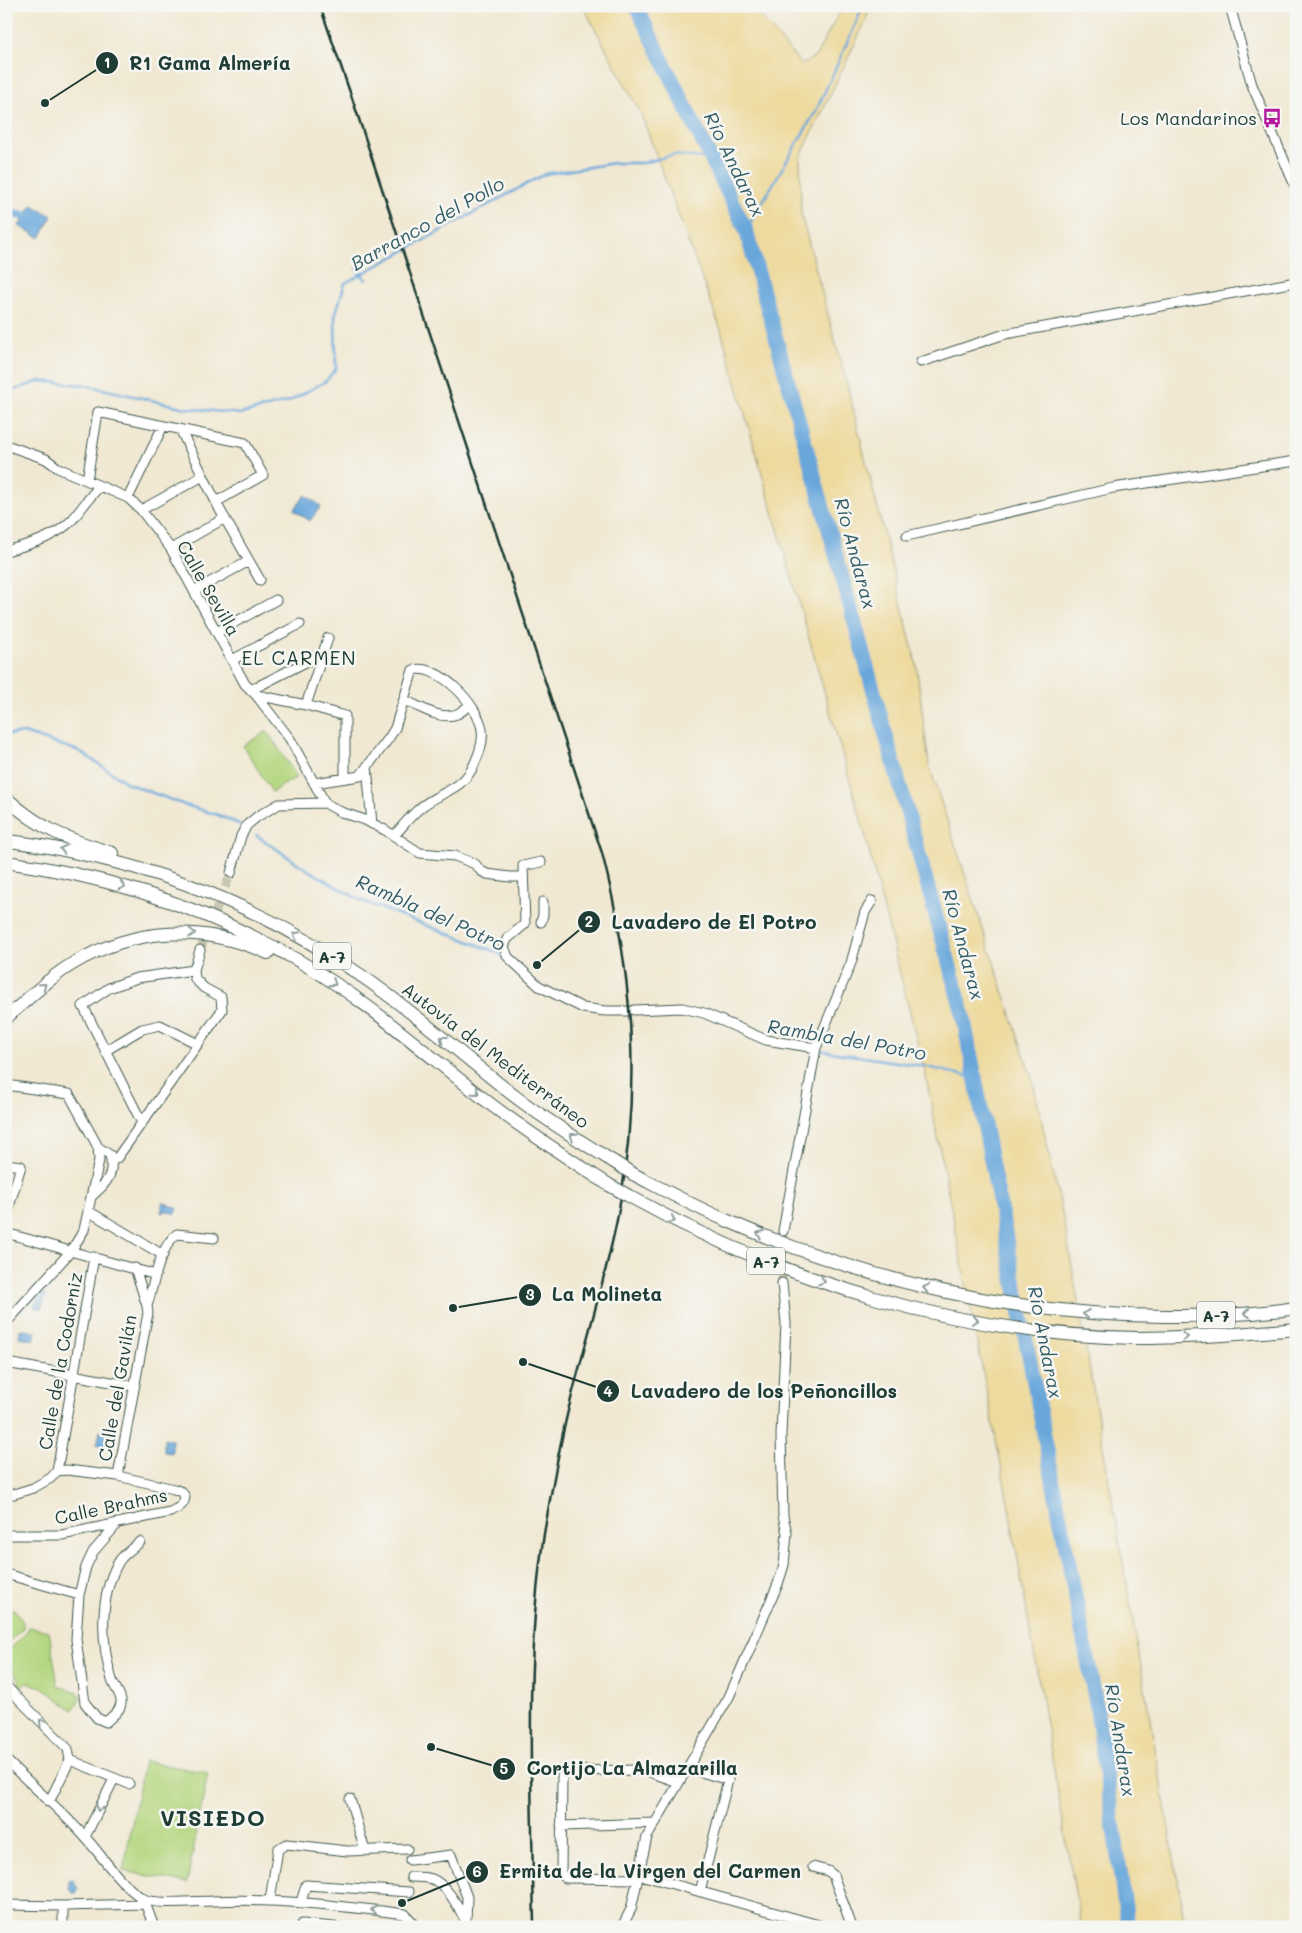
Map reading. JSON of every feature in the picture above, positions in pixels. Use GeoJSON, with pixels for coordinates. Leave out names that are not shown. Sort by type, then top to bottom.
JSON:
{"type":"FeatureCollection","features":[{"type":"Feature","properties":{"kind":"highway"},"geometry":{"type":"LineString","coordinates":[[6,798],[43,827],[73,841],[120,855],[143,868]]}},
{"type":"Feature","properties":{"kind":"highway","name":"Autovía del Mediterráneo"},"geometry":{"type":"LineString","coordinates":[[6,841],[55,848],[143,868],[218,896],[288,930],[331,955],[395,1000],[509,1092],[568,1133],[633,1174],[699,1208],[810,1254],[905,1283],[1035,1309],[1135,1316],[1225,1315],[1296,1308]]}},
{"type":"Feature","properties":{"kind":"highway","name":"A-7"},"geometry":{"type":"LineString","coordinates":[[6,862],[55,869],[95,878],[170,901],[221,921],[300,961],[370,1009],[493,1106],[609,1185],[681,1224],[762,1259],[843,1288],[910,1307],[1042,1331],[1137,1338],[1296,1330]]}},
{"type":"Feature","properties":{"kind":"highway"},"geometry":{"type":"LineString","coordinates":[[6,1018],[73,963],[107,946],[138,937],[170,933],[194,933],[237,941],[278,957],[300,961]]}},
{"type":"Feature","properties":{"kind":"street"},"geometry":{"type":"LineString","coordinates":[[1230,6],[1252,85],[1296,188]]}},
{"type":"Feature","properties":{"kind":"street"},"geometry":{"type":"LineString","coordinates":[[921,362],[1005,334],[1296,282]]}},
{"type":"Feature","properties":{"kind":"street"},"geometry":{"type":"LineString","coordinates":[[87,480],[98,412],[245,443],[263,475],[216,502]]}},
{"type":"Feature","properties":{"kind":"street"},"geometry":{"type":"LineString","coordinates":[[128,498],[163,426]]}},
{"type":"Feature","properties":{"kind":"street"},"geometry":{"type":"LineString","coordinates":[[180,429],[216,502],[260,580]]}},
{"type":"Feature","properties":{"kind":"street","name":"Calle Sevilla"},"geometry":{"type":"LineString","coordinates":[[6,445],[46,459],[58,468],[128,498],[141,510],[171,549],[245,684],[290,739],[325,803]]}},
{"type":"Feature","properties":{"kind":"street"},"geometry":{"type":"LineString","coordinates":[[907,536],[1094,491],[1296,461]]}},
{"type":"Feature","properties":{"kind":"street"},"geometry":{"type":"LineString","coordinates":[[141,510],[203,476]]}},
{"type":"Feature","properties":{"kind":"street"},"geometry":{"type":"LineString","coordinates":[[6,551],[31,545],[55,533],[73,518],[87,498],[100,486]]}},
{"type":"Feature","properties":{"kind":"street"},"geometry":{"type":"LineString","coordinates":[[171,549],[225,518]]}},
{"type":"Feature","properties":{"kind":"street"},"geometry":{"type":"LineString","coordinates":[[194,591],[249,561]]}},
{"type":"Feature","properties":{"kind":"street"},"geometry":{"type":"LineString","coordinates":[[217,632],[276,600]]}},
{"type":"Feature","properties":{"kind":"street"},"geometry":{"type":"LineString","coordinates":[[232,660],[300,624]]}},
{"type":"Feature","properties":{"kind":"street"},"geometry":{"type":"LineString","coordinates":[[306,704],[328,638]]}},
{"type":"Feature","properties":{"kind":"street"},"geometry":{"type":"LineString","coordinates":[[253,692],[323,653]]}},
{"type":"Feature","properties":{"kind":"street"},"geometry":{"type":"LineString","coordinates":[[314,783],[360,776],[389,738],[413,670],[420,668],[428,670],[462,692],[478,718],[482,729],[478,754],[466,779],[455,788],[420,807],[394,836]]}},
{"type":"Feature","properties":{"kind":"street"},"geometry":{"type":"LineString","coordinates":[[253,692],[306,704],[345,716],[345,778]]}},
{"type":"Feature","properties":{"kind":"street"},"geometry":{"type":"LineString","coordinates":[[404,700],[438,715],[457,714],[470,705]]}},
{"type":"Feature","properties":{"kind":"street"},"geometry":{"type":"LineString","coordinates":[[368,766],[372,824]]}},
{"type":"Feature","properties":{"kind":"street"},"geometry":{"type":"LineString","coordinates":[[231,873],[241,836],[248,825],[258,816],[279,804],[325,803],[341,812],[372,824],[420,853],[455,856],[475,864],[481,871],[488,874],[523,877]]}},
{"type":"Feature","properties":{"kind":"street"},"geometry":{"type":"LineString","coordinates":[[541,862],[523,866],[525,924],[506,939],[504,947],[508,957],[539,986],[583,1008],[604,1011],[682,1008],[704,1012],[766,1040],[816,1048]]}},
{"type":"Feature","properties":{"kind":"street"},"geometry":{"type":"LineString","coordinates":[[783,1231],[816,1048],[851,963],[865,912],[872,900]]}},
{"type":"Feature","properties":{"kind":"street"},"geometry":{"type":"LineString","coordinates":[[525,914],[542,919],[543,902]]}},
{"type":"Feature","properties":{"kind":"street"},"geometry":{"type":"LineString","coordinates":[[112,1162],[118,1158],[222,1010],[221,997],[204,988],[195,980],[194,970],[200,950]]}},
{"type":"Feature","properties":{"kind":"street"},"geometry":{"type":"LineString","coordinates":[[142,1123],[83,1006],[109,988],[137,978],[194,970]]}},
{"type":"Feature","properties":{"kind":"street"},"geometry":{"type":"LineString","coordinates":[[106,1051],[142,1029],[160,1025],[198,1044]]}},
{"type":"Feature","properties":{"kind":"street"},"geometry":{"type":"LineString","coordinates":[[6,1085],[69,1094],[98,1147],[99,1160],[84,1230],[71,1252],[6,1323]]}},
{"type":"Feature","properties":{"kind":"street"},"geometry":{"type":"LineString","coordinates":[[93,1195],[106,1185],[112,1162],[110,1155],[98,1147]]}},
{"type":"Feature","properties":{"kind":"street"},"geometry":{"type":"LineString","coordinates":[[6,1164],[21,1166],[6,1217]]}},
{"type":"Feature","properties":{"kind":"street"},"geometry":{"type":"LineString","coordinates":[[88,1211],[163,1255]]}},
{"type":"Feature","properties":{"kind":"street"},"geometry":{"type":"LineString","coordinates":[[6,1233],[156,1275]]}},
{"type":"Feature","properties":{"kind":"street","name":"Calle del Gavilán"},"geometry":{"type":"LineString","coordinates":[[147,1306],[163,1255],[172,1237],[178,1234],[214,1238]]}},
{"type":"Feature","properties":{"kind":"street","name":"Calle de la Codorniz"},"geometry":{"type":"LineString","coordinates":[[58,1471],[94,1257]]}},
{"type":"Feature","properties":{"kind":"street","name":"Calle del Gavilán"},"geometry":{"type":"LineString","coordinates":[[118,1476],[133,1386],[148,1313],[135,1268]]}},
{"type":"Feature","properties":{"kind":"street"},"geometry":{"type":"LineString","coordinates":[[624,1926],[631,1909],[647,1837],[729,1697],[778,1584],[784,1565],[787,1533],[783,1516],[781,1443],[786,1323],[782,1283]]}},
{"type":"Feature","properties":{"kind":"street"},"geometry":{"type":"LineString","coordinates":[[12,1364],[133,1386]]}},
{"type":"Feature","properties":{"kind":"street"},"geometry":{"type":"LineString","coordinates":[[6,1494],[14,1494],[33,1488],[51,1478],[58,1471],[67,1470],[118,1476]]}},
{"type":"Feature","properties":{"kind":"street","name":"Calle Brahms"},"geometry":{"type":"LineString","coordinates":[[6,1534],[62,1536],[170,1512],[181,1507],[185,1502],[182,1492],[118,1476]]}},
{"type":"Feature","properties":{"kind":"street"},"geometry":{"type":"LineString","coordinates":[[118,1523],[92,1552],[86,1567],[79,1595],[76,1638],[85,1702],[97,1718],[106,1722],[120,1709],[122,1700],[112,1681],[105,1644],[104,1605],[111,1578],[119,1561],[140,1542]]}},
{"type":"Feature","properties":{"kind":"street"},"geometry":{"type":"LineString","coordinates":[[6,1574],[79,1595]]}},
{"type":"Feature","properties":{"kind":"street"},"geometry":{"type":"LineString","coordinates":[[6,1686],[68,1749],[70,1760],[49,1802]]}},
{"type":"Feature","properties":{"kind":"street"},"geometry":{"type":"LineString","coordinates":[[6,1760],[85,1837],[127,1886],[144,1902],[154,1927]]}},
{"type":"Feature","properties":{"kind":"street"},"geometry":{"type":"LineString","coordinates":[[70,1760],[129,1784]]}},
{"type":"Feature","properties":{"kind":"street"},"geometry":{"type":"LineString","coordinates":[[688,1768],[728,1780],[700,1892]]}},
{"type":"Feature","properties":{"kind":"street"},"geometry":{"type":"LineString","coordinates":[[678,1782],[644,1770],[566,1771],[562,1776],[561,1874],[566,1878],[637,1877],[700,1892],[826,1927]]}},
{"type":"Feature","properties":{"kind":"street"},"geometry":{"type":"LineString","coordinates":[[85,1837],[114,1778]]}},
{"type":"Feature","properties":{"kind":"street"},"geometry":{"type":"LineString","coordinates":[[350,1799],[365,1850]]}},
{"type":"Feature","properties":{"kind":"street"},"geometry":{"type":"LineString","coordinates":[[561,1826],[655,1823]]}},
{"type":"Feature","properties":{"kind":"street"},"geometry":{"type":"LineString","coordinates":[[270,1900],[278,1849],[287,1844],[347,1851],[407,1849]]}},
{"type":"Feature","properties":{"kind":"street"},"geometry":{"type":"LineString","coordinates":[[410,1860],[451,1854],[467,1897],[466,1921],[458,1906],[440,1883],[431,1878],[411,1877]]}},
{"type":"Feature","properties":{"kind":"street"},"geometry":{"type":"LineString","coordinates":[[813,1867],[828,1871],[834,1875],[852,1927]]}},
{"type":"Feature","properties":{"kind":"street"},"geometry":{"type":"LineString","coordinates":[[301,1902],[306,1885],[409,1892]]}},
{"type":"Feature","properties":{"kind":"street"},"geometry":{"type":"LineString","coordinates":[[6,1905],[63,1906],[144,1902],[270,1900],[406,1914],[417,1927]]}},
{"type":"Feature","properties":{"kind":"street"},"geometry":{"type":"LineString","coordinates":[[63,1906],[63,1927]]}},
{"type":"Feature","properties":{"kind":"street"},"geometry":{"type":"LineString","coordinates":[[302,1924],[334,1927]]}},
{"type":"Feature","properties":{"kind":"green space"},"geometry":{"type":"Polygon","coordinates":[[[267,731],[297,777],[272,792],[243,746],[267,731]]]}},
{"type":"Feature","properties":{"kind":"green space"},"geometry":{"type":"Polygon","coordinates":[[[6,1608],[15,1610],[23,1622],[23,1628],[6,1644],[6,1608]]]}},
{"type":"Feature","properties":{"kind":"green space"},"geometry":{"type":"Polygon","coordinates":[[[29,1627],[49,1631],[58,1686],[78,1692],[80,1700],[73,1710],[42,1687],[26,1683],[19,1690],[16,1687],[20,1680],[11,1670],[6,1655],[29,1627]]]}},
{"type":"Feature","properties":{"kind":"green space"},"geometry":{"type":"Polygon","coordinates":[[[144,1761],[208,1773],[187,1883],[123,1871],[144,1761]]]}},
{"type":"Feature","properties":{"kind":"sand"},"geometry":{"type":"Polygon","coordinates":[[[583,6],[751,6],[802,65],[816,56],[843,6],[870,6],[866,20],[800,158],[801,214],[848,389],[916,663],[929,765],[1033,1082],[1064,1221],[1186,1927],[1081,1927],[1008,1502],[925,1072],[863,827],[721,330],[641,114],[583,6]]]}},
{"type":"Feature","properties":{"kind":"water"},"geometry":{"type":"Polygon","coordinates":[[[32,205],[52,216],[40,238],[19,226],[32,205]]]}},
{"type":"Feature","properties":{"kind":"water"},"geometry":{"type":"Polygon","coordinates":[[[305,495],[321,506],[310,521],[294,510],[305,495]]]}},
{"type":"Feature","properties":{"kind":"water"},"geometry":{"type":"Polygon","coordinates":[[[163,1202],[177,1208],[175,1214],[164,1210],[161,1213],[163,1202]]]}},
{"type":"Feature","properties":{"kind":"water"},"geometry":{"type":"Polygon","coordinates":[[[39,1293],[46,1295],[41,1309],[34,1307],[39,1293]]]}},
{"type":"Feature","properties":{"kind":"water"},"geometry":{"type":"Polygon","coordinates":[[[20,1329],[36,1332],[34,1340],[19,1337],[20,1329]]]}},
{"type":"Feature","properties":{"kind":"water"},"geometry":{"type":"Polygon","coordinates":[[[100,1431],[108,1433],[105,1446],[97,1445],[100,1431]]]}},
{"type":"Feature","properties":{"kind":"water"},"geometry":{"type":"Polygon","coordinates":[[[164,1438],[172,1440],[172,1453],[164,1452],[164,1438]]]}},
{"type":"Feature","properties":{"kind":"water"},"geometry":{"type":"Polygon","coordinates":[[[73,1879],[78,1889],[76,1893],[73,1893],[69,1888],[69,1880],[73,1879]]]}},
{"type":"Feature","properties":{"kind":"waterway","name":"Río Andarax"},"geometry":{"type":"LineString","coordinates":[[636,6],[746,230],[962,1010],[1096,1703],[1128,1927]]}},
{"type":"Feature","properties":{"kind":"waterway"},"geometry":{"type":"LineString","coordinates":[[746,230],[816,111],[862,6]]}},
{"type":"Feature","properties":{"kind":"waterway","name":"Barranco del Pollo"},"geometry":{"type":"LineString","coordinates":[[6,393],[40,381],[85,385],[186,408],[241,414],[290,401],[326,381],[336,369],[335,316],[345,283],[545,174],[614,163],[643,163],[673,155],[711,159]]}},
{"type":"Feature","properties":{"kind":"waterway"},"geometry":{"type":"LineString","coordinates":[[6,212],[25,216]]}},
{"type":"Feature","properties":{"kind":"waterway","name":"Barranco del Pollo"},"geometry":{"type":"LineString","coordinates":[[357,269],[366,280]]}},
{"type":"Feature","properties":{"kind":"waterway","name":"Rambla del Potro"},"geometry":{"type":"LineString","coordinates":[[6,735],[24,733],[79,751],[129,784],[239,824]]}},
{"type":"Feature","properties":{"kind":"waterway","name":"Rambla del Potro"},"geometry":{"type":"LineString","coordinates":[[256,835],[303,867],[360,900],[499,953],[505,958]]}},
{"type":"Feature","properties":{"kind":"waterway","name":"Rambla del Potro"},"geometry":{"type":"LineString","coordinates":[[817,1050],[923,1066],[975,1078]]}},
{"type":"Feature","properties":{"kind":"tunnel"},"geometry":{"type":"LineString","coordinates":[[200,950],[231,873]]}},
{"type":"Feature","properties":{"kind":"tunnel"},"geometry":{"type":"LineString","coordinates":[[782,1283],[783,1231]]}},
{"type":"Feature","properties":{"kind":"railway"},"geometry":{"type":"LineString","coordinates":[[320,6],[602,853],[613,899],[627,989],[631,1033],[630,1123],[618,1215],[601,1289],[561,1442],[544,1534],[538,1583],[534,1632],[531,1730],[534,1927]]}},
{"type":"Feature","properties":{"kind":"place","name":"R1 Gama Almería"},"geometry":{"type":"Point","coordinates":[45,103]}},
{"type":"Feature","properties":{"kind":"place","name":"Los Mandarinos"},"geometry":{"type":"Point","coordinates":[1272,118]}},
{"type":"Feature","properties":{"kind":"place","name":"Lavadero de El Potro"},"geometry":{"type":"Point","coordinates":[537,965]}},
{"type":"Feature","properties":{"kind":"place","name":"La Molineta"},"geometry":{"type":"Point","coordinates":[453,1308]}},
{"type":"Feature","properties":{"kind":"place","name":"Lavadero de los Peñoncillos"},"geometry":{"type":"Point","coordinates":[523,1362]}},
{"type":"Feature","properties":{"kind":"place","name":"Cortijo La Almazarilla"},"geometry":{"type":"Point","coordinates":[431,1747]}},
{"type":"Feature","properties":{"kind":"place","name":"Ermita de la Virgen del Carmen"},"geometry":{"type":"Point","coordinates":[402,1903]}},
{"type":"Feature","properties":{"kind":"district","name":"EL CARMEN"},"geometry":{"type":"Point","coordinates":[299,657]}},
{"type":"Feature","properties":{"kind":"district","name":"VISIEDO"},"geometry":{"type":"Point","coordinates":[213,1817]}}]}
